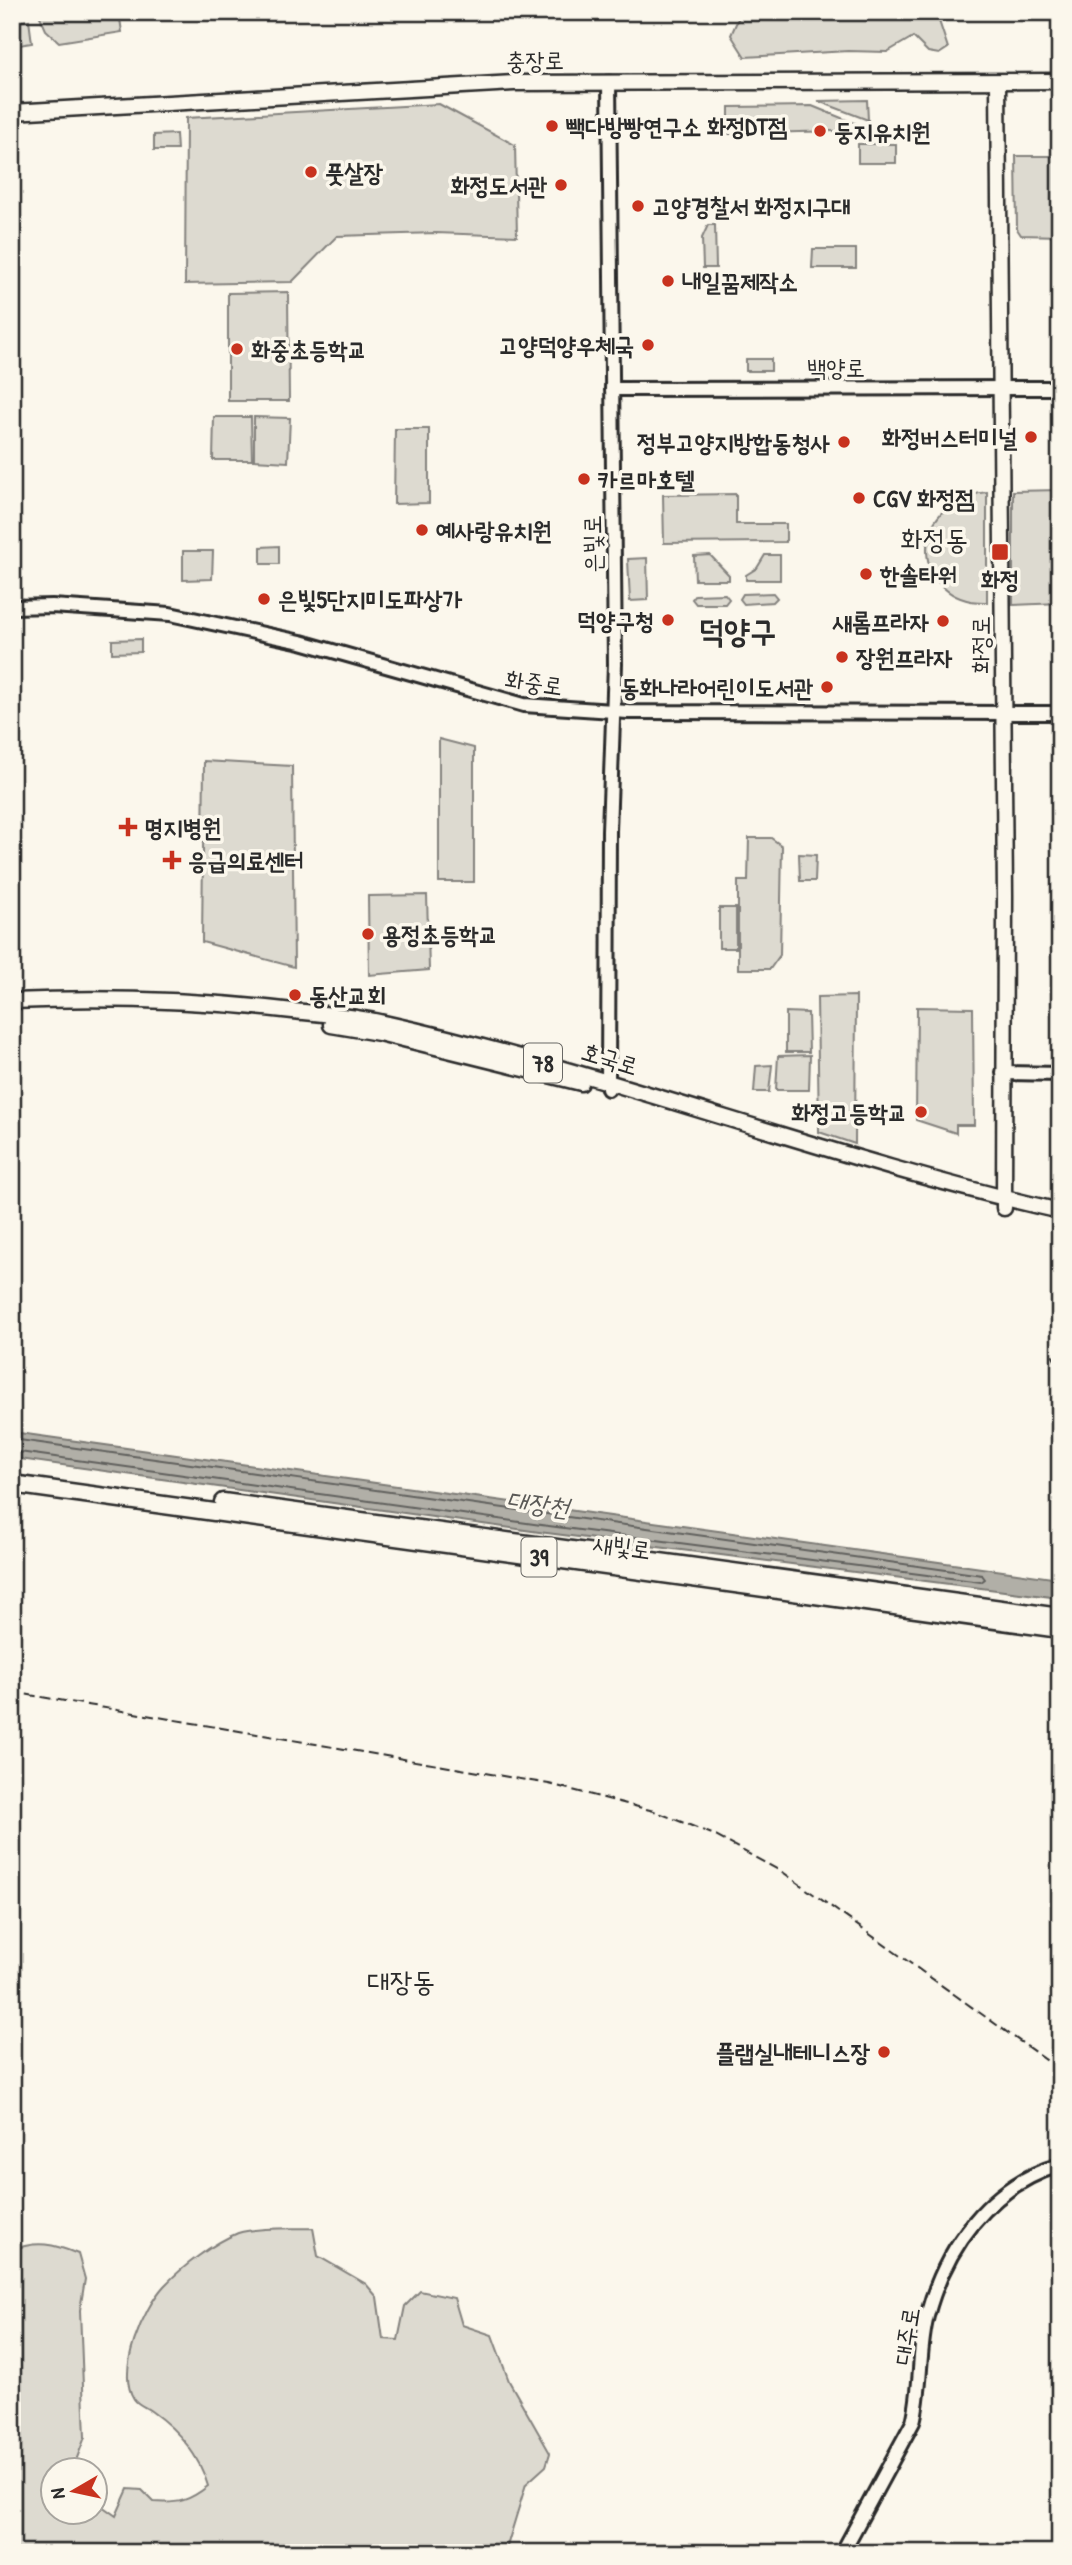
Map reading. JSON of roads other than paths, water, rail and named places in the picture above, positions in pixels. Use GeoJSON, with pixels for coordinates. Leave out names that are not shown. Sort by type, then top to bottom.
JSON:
{"type":"FeatureCollection","features":[{"type":"Feature","properties":{"kind":"highway","name":"새빛로"},"geometry":{"type":"LineString","coordinates":[[15,1479],[1060,1617]]}},
{"type":"Feature","properties":{"kind":"highway","name":"새빛로"},"geometry":{"type":"LineString","coordinates":[[15,1479],[1060,1629]]}},
{"type":"Feature","properties":{"kind":"main road","name":"충장로"},"geometry":{"type":"LineString","coordinates":[[12,112],[421,87],[608,82],[1060,80]]}},
{"type":"Feature","properties":{"kind":"main road","name":"은빛로"},"geometry":{"type":"LineString","coordinates":[[608,82],[613,712],[608,831],[609,1085]]}},
{"type":"Feature","properties":{"kind":"main road","name":"화정로"},"geometry":{"type":"LineString","coordinates":[[998,82],[1004,1203]]}},
{"type":"Feature","properties":{"kind":"main road","name":"백양로"},"geometry":{"type":"LineString","coordinates":[[612,389],[1060,388]]}},
{"type":"Feature","properties":{"kind":"main road","name":"화중로"},"geometry":{"type":"LineString","coordinates":[[12,607],[170,614],[301,642],[503,700],[613,712],[1060,713]]}},
{"type":"Feature","properties":{"kind":"main road","name":"호국로"},"geometry":{"type":"LineString","coordinates":[[12,1001],[85,998],[150,1001],[255,1007],[382,1022],[609,1085],[1060,1220]]}},
{"type":"Feature","properties":{"kind":"main road","name":"호국로"},"geometry":{"type":"LineString","coordinates":[[12,1009],[83,1006],[247,1014],[318,1022],[379,1033],[609,1085]]}},
{"type":"Feature","properties":{"kind":"main road"},"geometry":{"type":"LineString","coordinates":[[1003,1073],[1060,1074]]}},
{"type":"Feature","properties":{"kind":"main road","name":"호국로"},"geometry":{"type":"LineString","coordinates":[[1004,1203],[1060,1211]]}},
{"type":"Feature","properties":{"kind":"main road","name":"대주로"},"geometry":{"type":"LineString","coordinates":[[842,2553],[913,2422],[918,2402],[927,2317],[948,2259],[970,2225],[991,2204],[1044,2169],[1060,2165]]}},
{"type":"Feature","properties":{"kind":"water"},"geometry":{"type":"Polygon","coordinates":[[[12,1432],[1060,1579],[1060,1598],[539,1532],[12,1458],[12,1432]]]}},
{"type":"Feature","properties":{"kind":"railway"},"geometry":{"type":"LineString","coordinates":[[1052,1355],[1060,1368]]}},
{"type":"Feature","properties":{"kind":"railway"},"geometry":{"type":"LineString","coordinates":[[12,1692],[549,1784],[654,1811],[712,1834],[784,1873],[1060,2070]]}},
{"type":"Feature","properties":{"kind":"place","name":"빽다방빵연구소 화정DT점"},"geometry":{"type":"Point","coordinates":[552,126]}},
{"type":"Feature","properties":{"kind":"place","name":"둥지유치원"},"geometry":{"type":"Point","coordinates":[820,131]}},
{"type":"Feature","properties":{"kind":"place","name":"풋살장"},"geometry":{"type":"Point","coordinates":[311,172]}},
{"type":"Feature","properties":{"kind":"place","name":"화정도서관"},"geometry":{"type":"Point","coordinates":[561,185]}},
{"type":"Feature","properties":{"kind":"place","name":"고양경찰서 화정지구대"},"geometry":{"type":"Point","coordinates":[638,206]}},
{"type":"Feature","properties":{"kind":"place","name":"내일꿈제작소"},"geometry":{"type":"Point","coordinates":[668,281]}},
{"type":"Feature","properties":{"kind":"place","name":"고양덕양우체국"},"geometry":{"type":"Point","coordinates":[648,345]}},
{"type":"Feature","properties":{"kind":"place","name":"화중초등학교"},"geometry":{"type":"Point","coordinates":[237,349]}},
{"type":"Feature","properties":{"kind":"place","name":"화정버스터미널"},"geometry":{"type":"Point","coordinates":[1031,437]}},
{"type":"Feature","properties":{"kind":"place","name":"정부고양지방합동청사"},"geometry":{"type":"Point","coordinates":[844,442]}},
{"type":"Feature","properties":{"kind":"place","name":"카르마호텔"},"geometry":{"type":"Point","coordinates":[584,479]}},
{"type":"Feature","properties":{"kind":"place","name":"CGV 화정점"},"geometry":{"type":"Point","coordinates":[859,498]}},
{"type":"Feature","properties":{"kind":"place","name":"예사랑유치원"},"geometry":{"type":"Point","coordinates":[422,530]}},
{"type":"Feature","properties":{"kind":"place","name":"화정"},"geometry":{"type":"Point","coordinates":[1000,552]}},
{"type":"Feature","properties":{"kind":"place","name":"한솔타워"},"geometry":{"type":"Point","coordinates":[866,574]}},
{"type":"Feature","properties":{"kind":"place","name":"은빛5단지미도파상가"},"geometry":{"type":"Point","coordinates":[264,599]}},
{"type":"Feature","properties":{"kind":"place","name":"덕양구청"},"geometry":{"type":"Point","coordinates":[668,620]}},
{"type":"Feature","properties":{"kind":"place","name":"새롬프라자"},"geometry":{"type":"Point","coordinates":[943,621]}},
{"type":"Feature","properties":{"kind":"place","name":"장원프라자"},"geometry":{"type":"Point","coordinates":[842,657]}},
{"type":"Feature","properties":{"kind":"place","name":"동화나라어린이도서관"},"geometry":{"type":"Point","coordinates":[827,687]}},
{"type":"Feature","properties":{"kind":"place","name":"명지병원"},"geometry":{"type":"Point","coordinates":[128,827]}},
{"type":"Feature","properties":{"kind":"place","name":"응급의료센터"},"geometry":{"type":"Point","coordinates":[172,860]}},
{"type":"Feature","properties":{"kind":"place","name":"용정초등학교"},"geometry":{"type":"Point","coordinates":[368,934]}},
{"type":"Feature","properties":{"kind":"place","name":"동산교회"},"geometry":{"type":"Point","coordinates":[295,995]}},
{"type":"Feature","properties":{"kind":"place","name":"화정고등학교"},"geometry":{"type":"Point","coordinates":[921,1112]}},
{"type":"Feature","properties":{"kind":"place","name":"플랩실내테니스장"},"geometry":{"type":"Point","coordinates":[884,2052]}},
{"type":"Feature","properties":{"kind":"district","name":"화정동"},"geometry":{"type":"Point","coordinates":[934,539]}},
{"type":"Feature","properties":{"kind":"district","name":"덕양구"},"geometry":{"type":"Point","coordinates":[737,630]}},
{"type":"Feature","properties":{"kind":"district","name":"대장동"},"geometry":{"type":"Point","coordinates":[401,1981]}},
{"type":"Feature","properties":{"kind":"water label","name":"대장천"},"geometry":{"type":"Point","coordinates":[538,1503]}}]}
